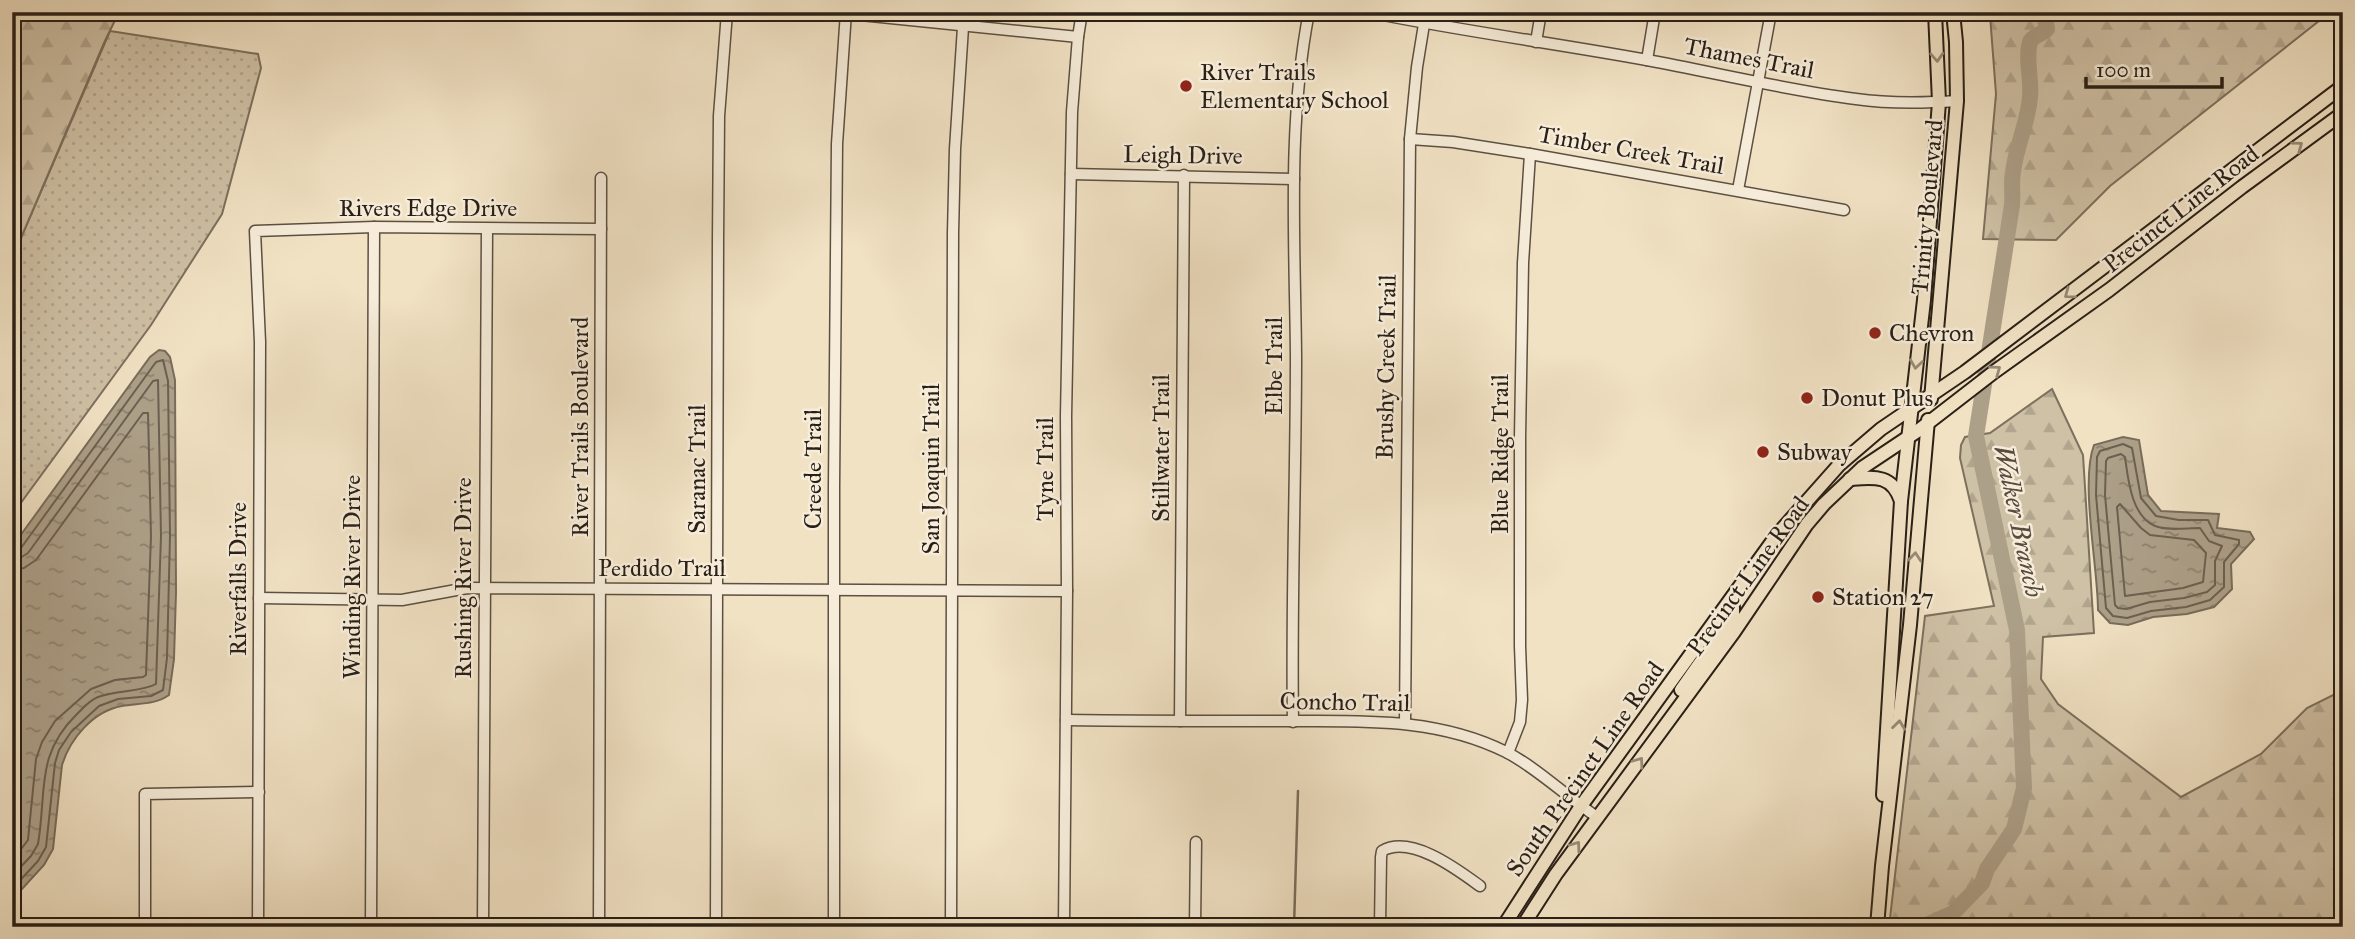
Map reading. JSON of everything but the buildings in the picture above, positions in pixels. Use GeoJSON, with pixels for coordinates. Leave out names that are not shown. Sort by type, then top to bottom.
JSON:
{"type":"FeatureCollection","features":[{"type":"Feature","properties":{"kind":"main road","name":"Trinity Boulevard"},"geometry":{"type":"LineString","coordinates":[[1882,866],[1884,760],[1901,501],[1924,300],[1939,102],[1935,12]]}},
{"type":"Feature","properties":{"kind":"main road","name":"Trinity Boulevard"},"geometry":{"type":"LineString","coordinates":[[1877,927],[1910,625],[1957,101],[1953,12]]}},
{"type":"Feature","properties":{"kind":"main road","name":"Precinct Line Road"},"geometry":{"type":"LineString","coordinates":[[1932,394],[2046,312],[2343,86]]}},
{"type":"Feature","properties":{"kind":"main road","name":"Precinct Line Road"},"geometry":{"type":"LineString","coordinates":[[1522,927],[1556,874],[1763,590],[1807,524],[1861,468],[1907,439],[2343,113]]}},
{"type":"Feature","properties":{"kind":"main road","name":"South Precinct Line Road"},"geometry":{"type":"LineString","coordinates":[[1503,927],[1581,806],[1785,525],[1839,465],[1881,429],[1932,394]]}},
{"type":"Feature","properties":{"kind":"main road"},"geometry":{"type":"LineString","coordinates":[[1850,479],[1889,481],[1897,489],[1901,501]]}},
{"type":"Feature","properties":{"kind":"main road"},"geometry":{"type":"LineString","coordinates":[[1748,576],[1763,590]]}},
{"type":"Feature","properties":{"kind":"main road"},"geometry":{"type":"LineString","coordinates":[[1664,727],[1667,710],[1733,616],[1733,607],[1728,604]]}},
{"type":"Feature","properties":{"kind":"street","name":"Saranac Trail"},"geometry":{"type":"LineString","coordinates":[[716,927],[719,116],[727,12]]}},
{"type":"Feature","properties":{"kind":"street"},"geometry":{"type":"LineString","coordinates":[[831,12],[1078,37]]}},
{"type":"Feature","properties":{"kind":"street","name":"San Joaquin Trail"},"geometry":{"type":"LineString","coordinates":[[951,927],[953,233],[955,149],[964,12]]}},
{"type":"Feature","properties":{"kind":"street","name":"Tyne Trail"},"geometry":{"type":"LineString","coordinates":[[1064,927],[1066,416],[1071,174],[1078,37],[1082,12]]}},
{"type":"Feature","properties":{"kind":"street","name":"Elbe Trail"},"geometry":{"type":"LineString","coordinates":[[1293,722],[1296,373],[1294,179],[1299,87],[1309,12]]}},
{"type":"Feature","properties":{"kind":"street","name":"Thames Trail"},"geometry":{"type":"LineString","coordinates":[[1368,12],[1857,99],[1957,101]]}},
{"type":"Feature","properties":{"kind":"street","name":"Brushy Creek Trail"},"geometry":{"type":"LineString","coordinates":[[1405,723],[1410,139],[1426,12]]}},
{"type":"Feature","properties":{"kind":"street"},"geometry":{"type":"LineString","coordinates":[[1536,42],[1541,12]]}},
{"type":"Feature","properties":{"kind":"street"},"geometry":{"type":"LineString","coordinates":[[1647,60],[1655,12]]}},
{"type":"Feature","properties":{"kind":"street"},"geometry":{"type":"LineString","coordinates":[[1738,190],[1771,12]]}},
{"type":"Feature","properties":{"kind":"street","name":"Creede Trail"},"geometry":{"type":"LineString","coordinates":[[834,927],[836,144],[845,13]]}},
{"type":"Feature","properties":{"kind":"street","name":"Timber Creek Trail"},"geometry":{"type":"LineString","coordinates":[[1410,139],[1453,142],[1530,154],[1844,210]]}},
{"type":"Feature","properties":{"kind":"street","name":"Blue Ridge Trail"},"geometry":{"type":"LineString","coordinates":[[1507,753],[1520,722],[1522,700],[1520,437],[1523,263],[1530,154]]}},
{"type":"Feature","properties":{"kind":"street","name":"Leigh Drive"},"geometry":{"type":"LineString","coordinates":[[1071,174],[1294,179]]}},
{"type":"Feature","properties":{"kind":"street","name":"Stillwater Trail"},"geometry":{"type":"LineString","coordinates":[[1180,721],[1184,175]]}},
{"type":"Feature","properties":{"kind":"street","name":"River Trails Boulevard"},"geometry":{"type":"LineString","coordinates":[[599,927],[601,178]]}},
{"type":"Feature","properties":{"kind":"street","name":"Rivers Edge Drive"},"geometry":{"type":"LineString","coordinates":[[255,231],[374,227],[601,229]]}},
{"type":"Feature","properties":{"kind":"street","name":"Winding River Drive"},"geometry":{"type":"LineString","coordinates":[[372,927],[374,227]]}},
{"type":"Feature","properties":{"kind":"street","name":"Rushing River Drive"},"geometry":{"type":"LineString","coordinates":[[483,927],[487,229]]}},
{"type":"Feature","properties":{"kind":"street","name":"Riverfalls Drive"},"geometry":{"type":"LineString","coordinates":[[255,231],[260,342],[258,927]]}},
{"type":"Feature","properties":{"kind":"street","name":"Perdido Trail"},"geometry":{"type":"LineString","coordinates":[[259,598],[402,600],[452,589],[484,588],[1067,591]]}},
{"type":"Feature","properties":{"kind":"street","name":"Concho Trail"},"geometry":{"type":"LineString","coordinates":[[1066,720],[1352,720],[1405,723],[1457,733],[1507,753],[1597,817]]}},
{"type":"Feature","properties":{"kind":"street"},"geometry":{"type":"LineString","coordinates":[[145,927],[145,794],[259,792]]}},
{"type":"Feature","properties":{"kind":"street"},"geometry":{"type":"LineString","coordinates":[[1195,842],[1195,927]]}},
{"type":"Feature","properties":{"kind":"street"},"geometry":{"type":"LineString","coordinates":[[1380,927],[1381,858],[1382,851],[1387,848],[1402,846],[1431,855],[1480,886]]}},
{"type":"Feature","properties":{"kind":"green space"},"geometry":{"type":"Polygon","coordinates":[[[12,12],[119,12],[12,259],[12,12]]]}},
{"type":"Feature","properties":{"kind":"green space"},"geometry":{"type":"Polygon","coordinates":[[[1994,12],[2343,13],[2319,21],[2110,186],[2056,240],[1983,239],[1996,94],[1990,15],[1994,12]]]}},
{"type":"Feature","properties":{"kind":"green space"},"geometry":{"type":"Polygon","coordinates":[[[110,31],[258,54],[261,68],[222,214],[151,325],[12,515],[12,259],[110,31]]]}},
{"type":"Feature","properties":{"kind":"green space"},"geometry":{"type":"Polygon","coordinates":[[[2052,389],[2083,455],[2094,633],[2043,637],[2041,679],[2058,704],[2181,797],[2261,754],[2307,708],[2343,690],[2343,927],[1889,927],[1925,616],[1994,606],[1960,458],[1961,445],[1965,437],[1990,433],[2052,389]]]}},
{"type":"Feature","properties":{"kind":"water"},"geometry":{"type":"Polygon","coordinates":[[[159,350],[165,351],[170,357],[175,380],[176,592],[174,659],[169,695],[152,702],[111,709],[92,720],[77,736],[62,765],[53,849],[44,865],[12,900],[12,547],[150,357],[159,350]]]}},
{"type":"Feature","properties":{"kind":"water"},"geometry":{"type":"Polygon","coordinates":[[[2123,437],[2139,440],[2148,495],[2161,511],[2219,514],[2217,528],[2250,532],[2254,539],[2231,564],[2232,589],[2214,607],[2187,614],[2153,617],[2128,625],[2110,623],[2098,610],[2089,502],[2090,461],[2094,445],[2123,437]]]}},
{"type":"Feature","properties":{"kind":"waterway","name":"Walker Branch"},"geometry":{"type":"LineString","coordinates":[[1922,927],[1953,913],[1982,883],[1987,869],[2014,829],[2024,788],[2017,630],[1976,436],[2012,205],[2012,180],[2029,107],[2030,42],[2047,29],[2044,12]]}},
{"type":"Feature","properties":{"kind":"waterway"},"geometry":{"type":"LineString","coordinates":[[1294,927],[1298,791]]}},
{"type":"Feature","properties":{"kind":"waterway"},"geometry":{"type":"LineString","coordinates":[[2290,927],[2305,927]]}},
{"type":"Feature","properties":{"kind":"place","name":"River Trails Elementary School"},"geometry":{"type":"Point","coordinates":[1186,86]}},
{"type":"Feature","properties":{"kind":"place","name":"Chevron"},"geometry":{"type":"Point","coordinates":[1875,333]}},
{"type":"Feature","properties":{"kind":"place","name":"Donut Plus"},"geometry":{"type":"Point","coordinates":[1807,398]}},
{"type":"Feature","properties":{"kind":"place","name":"Subway"},"geometry":{"type":"Point","coordinates":[1763,452]}},
{"type":"Feature","properties":{"kind":"place","name":"Station 27"},"geometry":{"type":"Point","coordinates":[1818,597]}}]}
